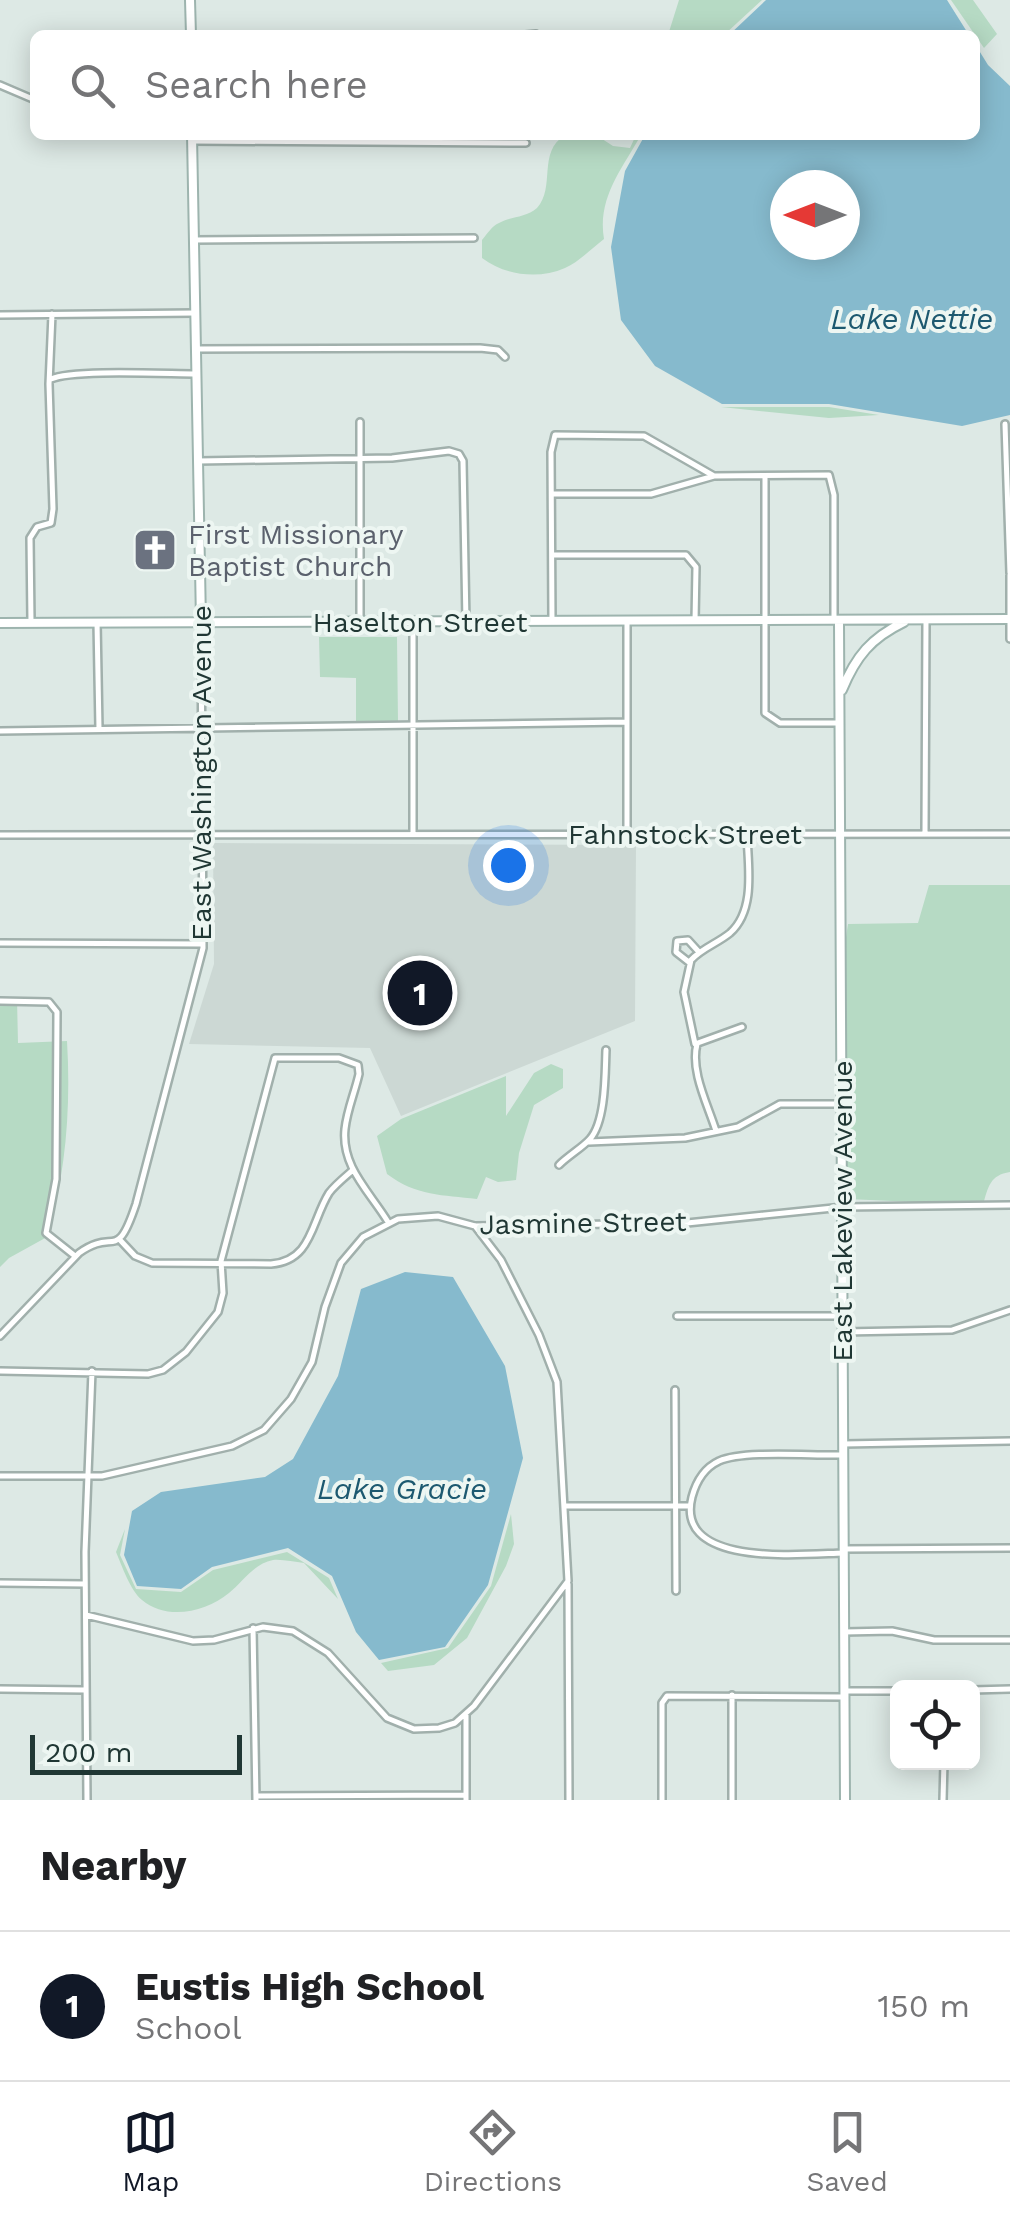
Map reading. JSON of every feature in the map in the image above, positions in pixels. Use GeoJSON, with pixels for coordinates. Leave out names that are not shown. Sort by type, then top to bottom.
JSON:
{"type":"FeatureCollection","features":[{"type":"Feature","properties":{"kind":"street"},"geometry":{"type":"LineString","coordinates":[[190,0],[190,30]]}},
{"type":"Feature","properties":{"kind":"street"},"geometry":{"type":"LineString","coordinates":[[0,85],[30,98]]}},
{"type":"Feature","properties":{"kind":"street","name":"East Washington Avenue"},"geometry":{"type":"LineString","coordinates":[[120,1240],[136,1204],[203,944],[192,140]]}},
{"type":"Feature","properties":{"kind":"street"},"geometry":{"type":"LineString","coordinates":[[326,140],[526,143]]}},
{"type":"Feature","properties":{"kind":"street"},"geometry":{"type":"LineString","coordinates":[[194,240],[474,238]]}},
{"type":"Feature","properties":{"kind":"street"},"geometry":{"type":"LineString","coordinates":[[0,315],[196,313]]}},
{"type":"Feature","properties":{"kind":"street"},"geometry":{"type":"LineString","coordinates":[[30,623],[30,538],[37,527],[51,523],[54,510],[52,314]]}},
{"type":"Feature","properties":{"kind":"street"},"geometry":{"type":"LineString","coordinates":[[196,349],[480,348],[498,350],[505,357]]}},
{"type":"Feature","properties":{"kind":"street"},"geometry":{"type":"LineString","coordinates":[[52,379],[85,374],[196,374]]}},
{"type":"Feature","properties":{"kind":"street"},"geometry":{"type":"LineString","coordinates":[[360,422],[360,622]]}},
{"type":"Feature","properties":{"kind":"street"},"geometry":{"type":"LineString","coordinates":[[1004,424],[1010,639]]}},
{"type":"Feature","properties":{"kind":"street"},"geometry":{"type":"LineString","coordinates":[[552,621],[552,452],[557,434],[644,436],[714,476]]}},
{"type":"Feature","properties":{"kind":"street"},"geometry":{"type":"LineString","coordinates":[[198,461],[358,459],[449,451],[459,454],[463,461],[466,622]]}},
{"type":"Feature","properties":{"kind":"street","name":"East Lakeview Avenue"},"geometry":{"type":"LineString","coordinates":[[765,477],[830,475],[834,495],[840,694],[845,1800]]}},
{"type":"Feature","properties":{"kind":"street"},"geometry":{"type":"LineString","coordinates":[[552,494],[652,494],[714,476],[765,477],[765,708],[768,717],[794,724],[840,723]]}},
{"type":"Feature","properties":{"kind":"street"},"geometry":{"type":"LineString","coordinates":[[552,555],[686,555],[696,567],[695,620]]}},
{"type":"Feature","properties":{"kind":"street","name":"Haselton Street"},"geometry":{"type":"LineString","coordinates":[[0,623],[1010,619]]}},
{"type":"Feature","properties":{"kind":"street"},"geometry":{"type":"LineString","coordinates":[[840,694],[863,650],[880,635],[910,620]]}},
{"type":"Feature","properties":{"kind":"street"},"geometry":{"type":"LineString","coordinates":[[925,834],[926,620]]}},
{"type":"Feature","properties":{"kind":"street"},"geometry":{"type":"LineString","coordinates":[[627,621],[627,835]]}},
{"type":"Feature","properties":{"kind":"street"},"geometry":{"type":"LineString","coordinates":[[98,622],[99,729]]}},
{"type":"Feature","properties":{"kind":"street"},"geometry":{"type":"LineString","coordinates":[[412,622],[412,834]]}},
{"type":"Feature","properties":{"kind":"street"},"geometry":{"type":"LineString","coordinates":[[0,731],[626,722]]}},
{"type":"Feature","properties":{"kind":"street"},"geometry":{"type":"LineString","coordinates":[[697,1044],[693,1042],[684,992],[690,963],[699,952],[730,932],[744,912],[748,890],[747,834]]}},
{"type":"Feature","properties":{"kind":"street","name":"Fahnstock Street"},"geometry":{"type":"LineString","coordinates":[[0,835],[1010,834]]}},
{"type":"Feature","properties":{"kind":"street"},"geometry":{"type":"LineString","coordinates":[[690,963],[676,952],[677,941],[688,940],[699,952]]}},
{"type":"Feature","properties":{"kind":"street"},"geometry":{"type":"LineString","coordinates":[[0,943],[203,944]]}},
{"type":"Feature","properties":{"kind":"street"},"geometry":{"type":"LineString","coordinates":[[0,1000],[49,1002],[56,1012],[56,1180],[46,1233],[76,1256]]}},
{"type":"Feature","properties":{"kind":"street"},"geometry":{"type":"LineString","coordinates":[[697,1044],[742,1027]]}},
{"type":"Feature","properties":{"kind":"street"},"geometry":{"type":"LineString","coordinates":[[697,1044],[694,1057],[716,1131]]}},
{"type":"Feature","properties":{"kind":"street"},"geometry":{"type":"LineString","coordinates":[[559,1165],[589,1142],[602,1104],[606,1050]]}},
{"type":"Feature","properties":{"kind":"street"},"geometry":{"type":"LineString","coordinates":[[0,1371],[148,1374],[171,1366],[218,1312],[222,1263],[275,1058],[339,1058],[358,1065],[345,1129],[346,1151],[353,1170],[388,1222],[363,1236],[341,1263],[324,1307],[312,1362],[291,1400],[264,1430],[232,1446],[86,1478],[0,1476]]}},
{"type":"Feature","properties":{"kind":"street"},"geometry":{"type":"LineString","coordinates":[[589,1142],[651,1141],[738,1128],[780,1104],[842,1104]]}},
{"type":"Feature","properties":{"kind":"street"},"geometry":{"type":"LineString","coordinates":[[0,1336],[76,1256],[91,1246],[120,1240],[135,1256],[152,1263],[271,1264],[296,1258],[330,1192],[353,1170]]}},
{"type":"Feature","properties":{"kind":"street","name":"Jasmine Street"},"geometry":{"type":"LineString","coordinates":[[388,1222],[422,1216],[475,1226],[687,1222],[843,1207],[1010,1205]]}},
{"type":"Feature","properties":{"kind":"street"},"geometry":{"type":"LineString","coordinates":[[475,1226],[502,1260],[557,1382],[566,1506],[569,1800]]}},
{"type":"Feature","properties":{"kind":"street"},"geometry":{"type":"LineString","coordinates":[[843,1332],[952,1330],[1010,1310]]}},
{"type":"Feature","properties":{"kind":"street"},"geometry":{"type":"LineString","coordinates":[[677,1316],[843,1316]]}},
{"type":"Feature","properties":{"kind":"street"},"geometry":{"type":"LineString","coordinates":[[87,1800],[84,1584],[92,1371]]}},
{"type":"Feature","properties":{"kind":"street"},"geometry":{"type":"LineString","coordinates":[[675,1390],[676,1591]]}},
{"type":"Feature","properties":{"kind":"street"},"geometry":{"type":"LineString","coordinates":[[843,1444],[1010,1441]]}},
{"type":"Feature","properties":{"kind":"street"},"geometry":{"type":"LineString","coordinates":[[842,1455],[744,1456],[721,1460],[701,1476],[690,1506],[694,1522],[704,1537],[728,1550],[1010,1548]]}},
{"type":"Feature","properties":{"kind":"street"},"geometry":{"type":"LineString","coordinates":[[566,1506],[690,1506]]}},
{"type":"Feature","properties":{"kind":"street"},"geometry":{"type":"LineString","coordinates":[[86,1616],[194,1641],[214,1640],[252,1628],[282,1628],[310,1639],[394,1722],[414,1729],[439,1728],[466,1716],[568,1581]]}},
{"type":"Feature","properties":{"kind":"street"},"geometry":{"type":"LineString","coordinates":[[0,1583],[84,1584]]}},
{"type":"Feature","properties":{"kind":"street"},"geometry":{"type":"LineString","coordinates":[[252,1628],[256,1798],[466,1797],[466,1716]]}},
{"type":"Feature","properties":{"kind":"street"},"geometry":{"type":"LineString","coordinates":[[844,1632],[892,1631],[934,1640],[1010,1640]]}},
{"type":"Feature","properties":{"kind":"street"},"geometry":{"type":"LineString","coordinates":[[0,1689],[85,1690]]}},
{"type":"Feature","properties":{"kind":"street"},"geometry":{"type":"LineString","coordinates":[[980,1690],[1010,1689]]}},
{"type":"Feature","properties":{"kind":"street"},"geometry":{"type":"LineString","coordinates":[[662,1800],[662,1703],[670,1696],[890,1691]]}},
{"type":"Feature","properties":{"kind":"street"},"geometry":{"type":"LineString","coordinates":[[732,1696],[732,1800]]}},
{"type":"Feature","properties":{"kind":"street"},"geometry":{"type":"LineString","coordinates":[[943,1800],[944,1770]]}},
{"type":"Feature","properties":{"kind":"shaded area"},"geometry":{"type":"Polygon","coordinates":[[[213,843],[636,845],[635,1021],[401,1116],[370,1048],[189,1044],[214,964],[213,843]]]}},
{"type":"Feature","properties":{"kind":"green space"},"geometry":{"type":"Polygon","coordinates":[[[679,0],[762,0],[729,30],[670,30],[679,0]]]}},
{"type":"Feature","properties":{"kind":"green space"},"geometry":{"type":"Polygon","coordinates":[[[951,0],[973,0],[997,34],[984,48],[980,30],[972,30],[951,0]]]}},
{"type":"Feature","properties":{"kind":"green space"},"geometry":{"type":"Polygon","coordinates":[[[604,140],[613,146],[630,148],[634,140],[638,140],[608,197],[604,239],[555,272],[522,274],[491,264],[482,258],[482,240],[496,224],[537,208],[543,200],[551,151],[557,142],[604,140]]]}},
{"type":"Feature","properties":{"kind":"green space"},"geometry":{"type":"Polygon","coordinates":[[[721,407],[829,407],[879,415],[829,418],[721,407]]]}},
{"type":"Feature","properties":{"kind":"green space"},"geometry":{"type":"Polygon","coordinates":[[[319,637],[397,637],[398,722],[356,722],[356,678],[320,677],[319,637]]]}},
{"type":"Feature","properties":{"kind":"green space"},"geometry":{"type":"Polygon","coordinates":[[[929,885],[1010,885],[1010,1172],[994,1179],[983,1205],[847,1199],[848,924],[918,923],[929,885]]]}},
{"type":"Feature","properties":{"kind":"green space"},"geometry":{"type":"Polygon","coordinates":[[[0,999],[17,999],[18,1043],[67,1041],[68,1091],[63,1165],[47,1237],[0,1267],[0,999]]]}},
{"type":"Feature","properties":{"kind":"green space"},"geometry":{"type":"Polygon","coordinates":[[[551,1064],[563,1069],[563,1088],[534,1105],[519,1153],[516,1180],[498,1182],[486,1177],[477,1199],[419,1191],[387,1174],[377,1136],[401,1119],[506,1076],[506,1116],[534,1073],[551,1064]]]}},
{"type":"Feature","properties":{"kind":"green space"},"geometry":{"type":"Polygon","coordinates":[[[511,1514],[514,1544],[467,1638],[434,1665],[388,1671],[381,1663],[448,1648],[491,1586],[511,1514]]]}},
{"type":"Feature","properties":{"kind":"green space"},"geometry":{"type":"Polygon","coordinates":[[[125,1529],[120,1555],[136,1589],[181,1592],[213,1570],[287,1552],[329,1578],[338,1599],[304,1563],[273,1560],[254,1569],[229,1593],[209,1605],[174,1612],[152,1607],[134,1590],[116,1552],[125,1529]]]}},
{"type":"Feature","properties":{"kind":"water"},"geometry":{"type":"Polygon","coordinates":[[[766,0],[947,0],[966,30],[734,30],[766,0]]]}},
{"type":"Feature","properties":{"kind":"water","name":"Lake Nettie"},"geometry":{"type":"Polygon","coordinates":[[[980,52],[1010,86],[1010,415],[962,426],[829,404],[722,404],[655,366],[621,320],[611,247],[625,171],[642,140],[980,140],[980,52]]]}},
{"type":"Feature","properties":{"kind":"water","name":"Lake Gracie"},"geometry":{"type":"Polygon","coordinates":[[[405,1272],[453,1277],[505,1366],[523,1458],[488,1585],[445,1647],[379,1660],[356,1632],[332,1576],[288,1548],[212,1567],[181,1589],[137,1586],[124,1555],[132,1511],[161,1492],[265,1477],[293,1459],[338,1376],[361,1289],[405,1272]]]}},
{"type":"Feature","properties":{"kind":"place","name":"First Missionary Baptist Church"},"geometry":{"type":"Point","coordinates":[155,550]}},
{"type":"Feature","properties":{"kind":"place","name":"Eustis High School"},"geometry":{"type":"Point","coordinates":[420,993]}}]}
